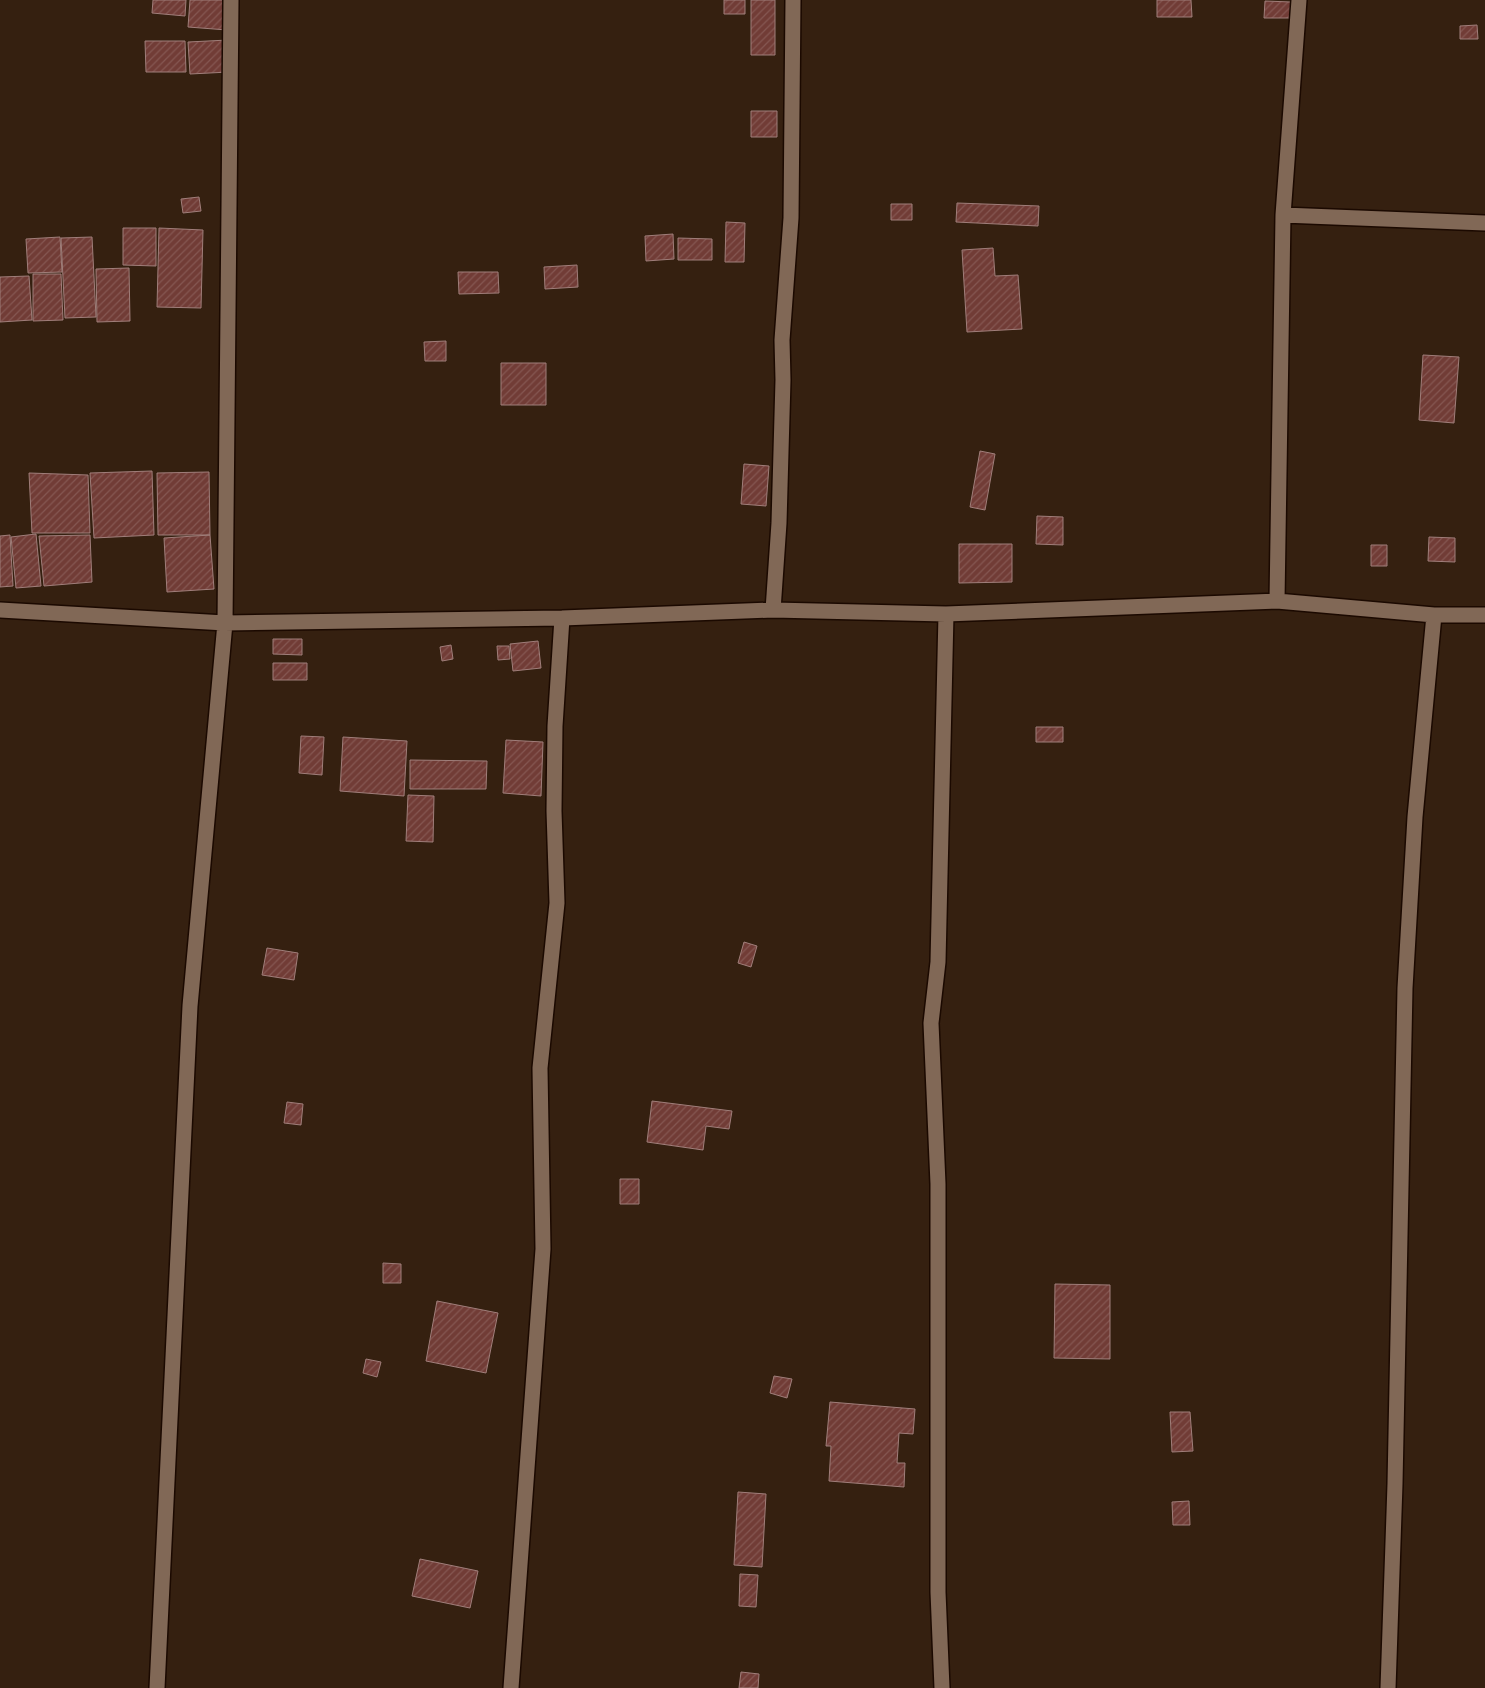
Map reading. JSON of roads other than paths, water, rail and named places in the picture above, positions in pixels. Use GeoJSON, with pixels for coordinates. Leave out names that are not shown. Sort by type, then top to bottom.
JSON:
{"type":"FeatureCollection","features":[{"type":"Feature","properties":{"kind":"street"},"geometry":{"type":"LineString","coordinates":[[157,1688],[190,1006],[225,623],[231,0]]}},
{"type":"Feature","properties":{"kind":"street"},"geometry":{"type":"LineString","coordinates":[[774,610],[779,523],[783,380],[782,340],[791,218],[793,0]]}},
{"type":"Feature","properties":{"kind":"street"},"geometry":{"type":"LineString","coordinates":[[1277,601],[1282,215],[1299,0]]}},
{"type":"Feature","properties":{"kind":"street"},"geometry":{"type":"LineString","coordinates":[[1282,215],[1485,223]]}},
{"type":"Feature","properties":{"kind":"street"},"geometry":{"type":"LineString","coordinates":[[0,610],[225,623],[562,618],[774,610],[946,614],[1277,601],[1434,614],[1485,615]]}},
{"type":"Feature","properties":{"kind":"street"},"geometry":{"type":"LineString","coordinates":[[942,1688],[938,1592],[938,1184],[931,1023],[938,962],[946,614]]}},
{"type":"Feature","properties":{"kind":"street"},"geometry":{"type":"LineString","coordinates":[[1388,1688],[1396,1484],[1405,988],[1415,817],[1434,614]]}},
{"type":"Feature","properties":{"kind":"street"},"geometry":{"type":"LineString","coordinates":[[511,1688],[544,1249],[540,1068],[557,903],[554,811],[555,726],[562,618]]}}]}
